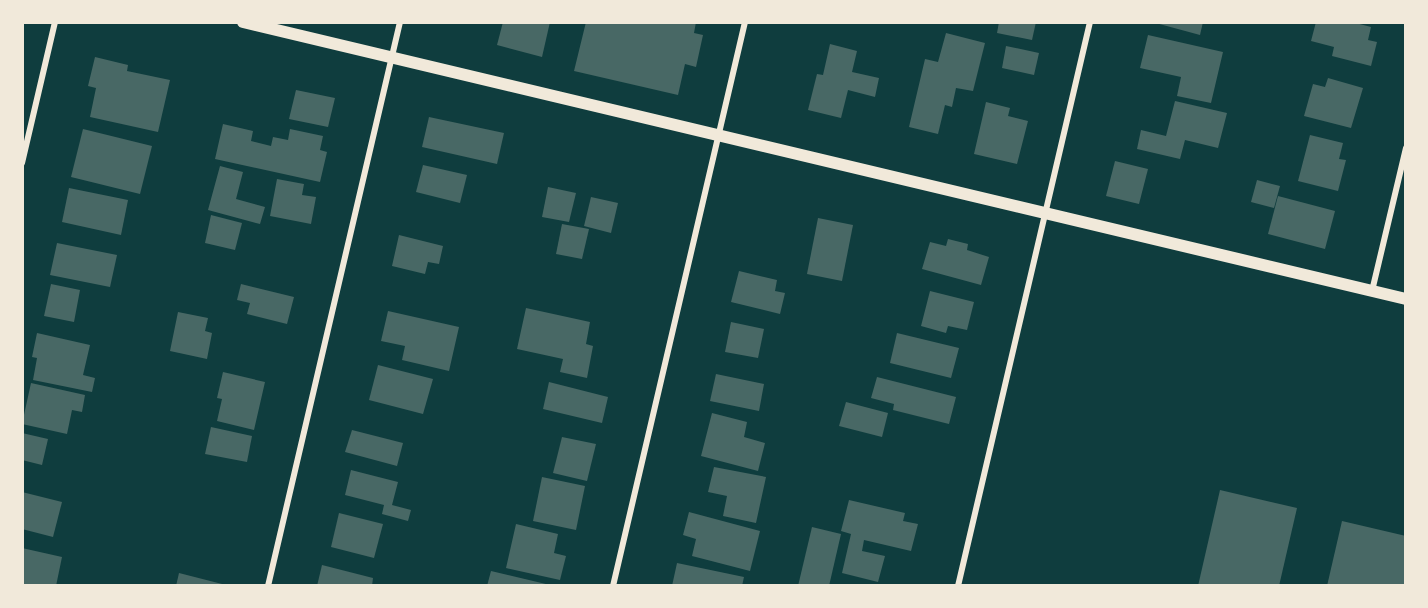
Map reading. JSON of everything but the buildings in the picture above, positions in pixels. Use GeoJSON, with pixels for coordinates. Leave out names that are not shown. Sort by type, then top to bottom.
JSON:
{"type":"FeatureCollection","features":[{"type":"Feature","properties":{"kind":"main road"},"geometry":{"type":"LineString","coordinates":[[243,22],[1406,299]]}},
{"type":"Feature","properties":{"kind":"street"},"geometry":{"type":"LineString","coordinates":[[22,163],[56,22]]}},
{"type":"Feature","properties":{"kind":"street"},"geometry":{"type":"LineString","coordinates":[[268,585],[400,22]]}},
{"type":"Feature","properties":{"kind":"street"},"geometry":{"type":"LineString","coordinates":[[613,585],[745,22]]}},
{"type":"Feature","properties":{"kind":"street"},"geometry":{"type":"LineString","coordinates":[[958,585],[1090,22]]}},
{"type":"Feature","properties":{"kind":"street"},"geometry":{"type":"LineString","coordinates":[[1372,291],[1406,148]]}}]}
